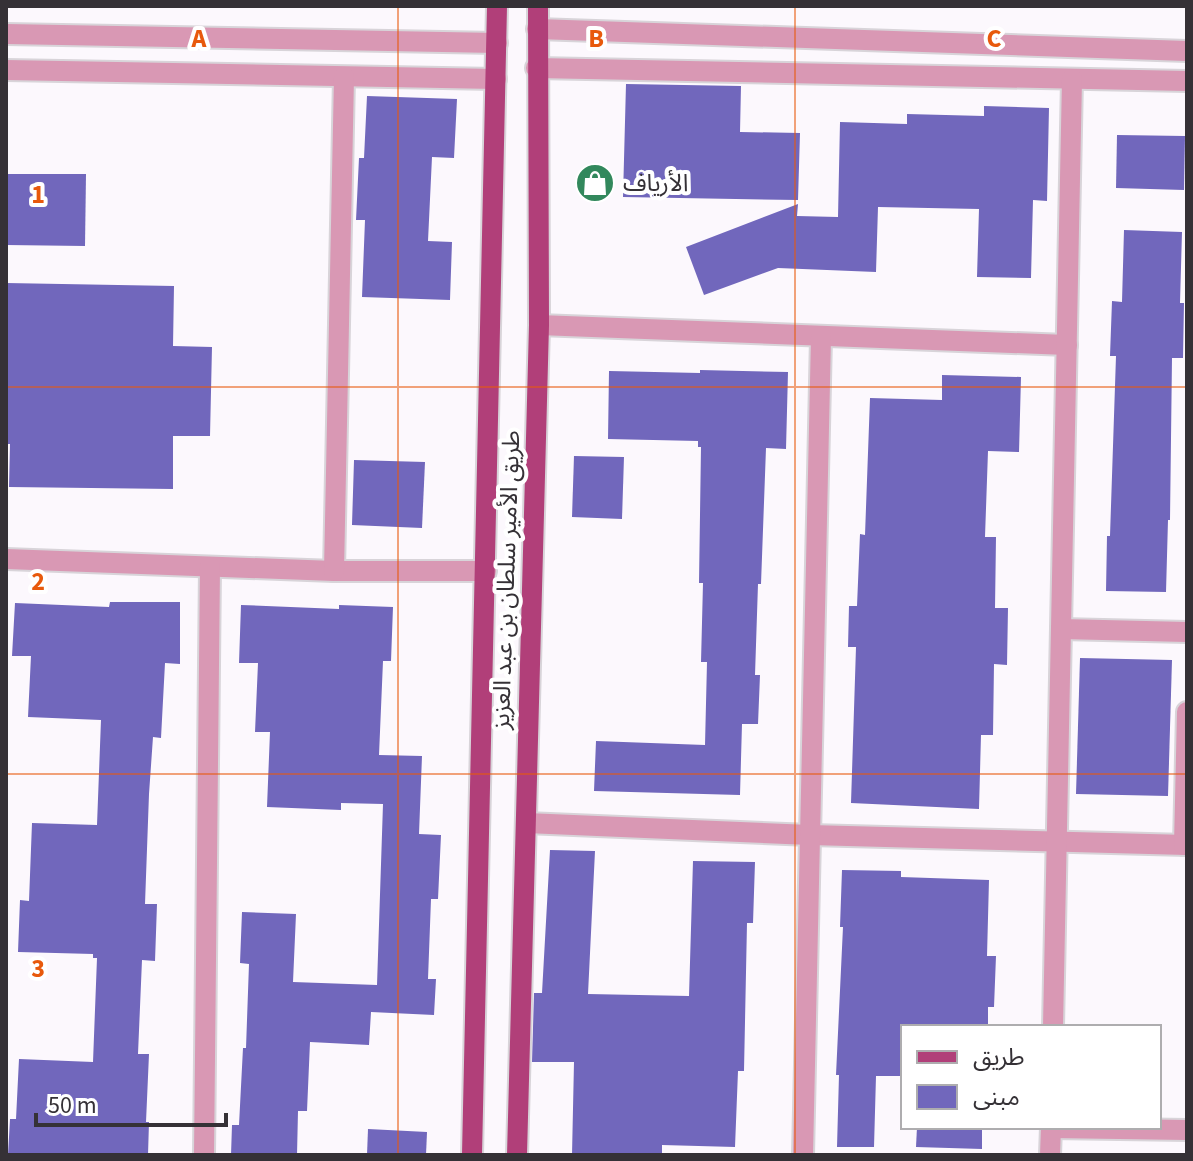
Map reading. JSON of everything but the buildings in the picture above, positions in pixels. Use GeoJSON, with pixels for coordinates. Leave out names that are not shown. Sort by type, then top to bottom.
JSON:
{"type":"FeatureCollection","features":[{"type":"Feature","properties":{"kind":"main road","name":"طريق الأمير سلطان بن عبد العزيز"},"geometry":{"type":"LineString","coordinates":[[472,1155],[497,6]]}},
{"type":"Feature","properties":{"kind":"main road","name":"طريق الأمير سلطان بن عبد العزيز"},"geometry":{"type":"LineString","coordinates":[[517,1155],[539,325],[538,6]]}},
{"type":"Feature","properties":{"kind":"street"},"geometry":{"type":"LineString","coordinates":[[537,29],[1187,51]]}},
{"type":"Feature","properties":{"kind":"street"},"geometry":{"type":"LineString","coordinates":[[6,34],[497,43]]}},
{"type":"Feature","properties":{"kind":"street"},"geometry":{"type":"LineString","coordinates":[[536,68],[1187,81]]}},
{"type":"Feature","properties":{"kind":"street"},"geometry":{"type":"LineString","coordinates":[[6,70],[496,79]]}},
{"type":"Feature","properties":{"kind":"street"},"geometry":{"type":"LineString","coordinates":[[334,571],[344,77]]}},
{"type":"Feature","properties":{"kind":"street"},"geometry":{"type":"LineString","coordinates":[[1053,1025],[1072,79]]}},
{"type":"Feature","properties":{"kind":"street"},"geometry":{"type":"LineString","coordinates":[[539,325],[1067,345]]}},
{"type":"Feature","properties":{"kind":"street"},"geometry":{"type":"LineString","coordinates":[[803,1155],[821,337]]}},
{"type":"Feature","properties":{"kind":"street"},"geometry":{"type":"LineString","coordinates":[[6,559],[334,571],[486,571]]}},
{"type":"Feature","properties":{"kind":"street"},"geometry":{"type":"LineString","coordinates":[[204,1155],[210,567]]}},
{"type":"Feature","properties":{"kind":"street"},"geometry":{"type":"LineString","coordinates":[[1061,629],[1187,632]]}},
{"type":"Feature","properties":{"kind":"street"},"geometry":{"type":"LineString","coordinates":[[526,823],[810,835],[1185,845],[1187,712]]}},
{"type":"Feature","properties":{"kind":"street"},"geometry":{"type":"LineString","coordinates":[[1050,1155],[1051,1129]]}},
{"type":"Feature","properties":{"kind":"street"},"geometry":{"type":"LineString","coordinates":[[1119,1129],[1187,1130]]}},
{"type":"Feature","properties":{"kind":"place","name":"الأرياف"},"geometry":{"type":"Point","coordinates":[595,183]}}]}
